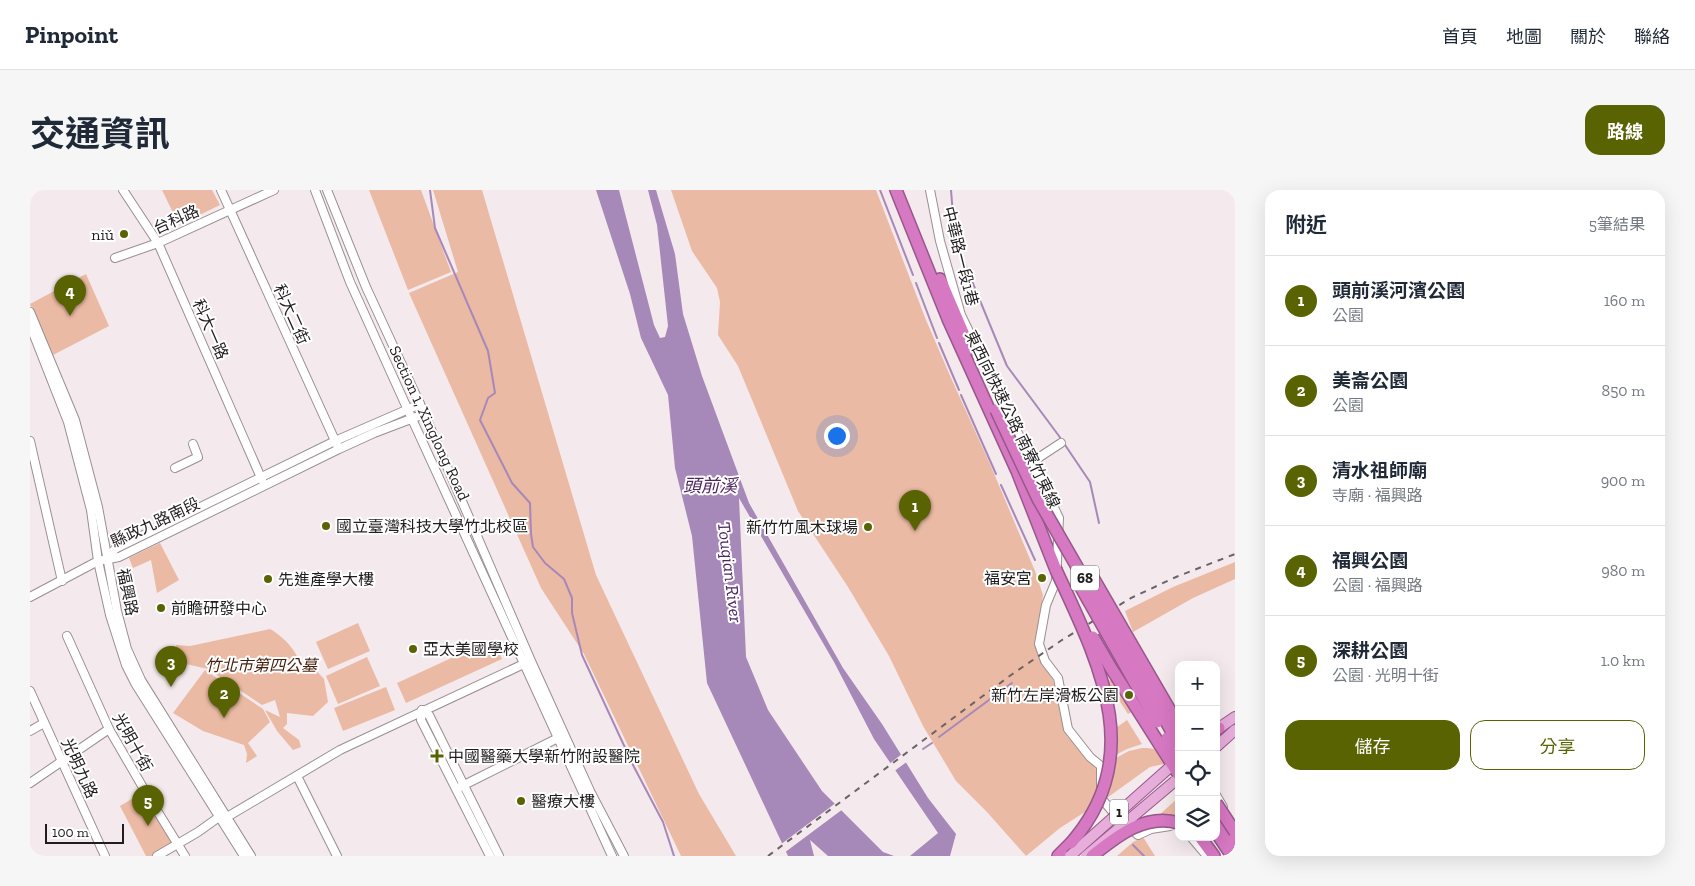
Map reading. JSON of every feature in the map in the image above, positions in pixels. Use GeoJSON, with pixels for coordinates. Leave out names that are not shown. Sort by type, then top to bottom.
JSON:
{"type":"FeatureCollection","features":[{"type":"Feature","properties":{"kind":"highway","name":"東西向快速公路 南寮竹東線"},"geometry":{"type":"LineString","coordinates":[[896,190],[948,319],[1017,471],[1143,700],[1175,766]]}},
{"type":"Feature","properties":{"kind":"highway","name":"東西向快速公路 南寮竹東線"},"geometry":{"type":"LineString","coordinates":[[902,190],[996,410],[1038,499],[1175,737]]}},
{"type":"Feature","properties":{"kind":"highway"},"geometry":{"type":"LineString","coordinates":[[996,410],[1051,512],[1102,592],[1175,719]]}},
{"type":"Feature","properties":{"kind":"highway"},"geometry":{"type":"LineString","coordinates":[[1017,471],[1056,570],[1092,648],[1108,702],[1112,737],[1108,772],[1099,802],[1080,834],[1058,856]]}},
{"type":"Feature","properties":{"kind":"highway"},"geometry":{"type":"LineString","coordinates":[[1056,570],[1111,668],[1175,767]]}},
{"type":"Feature","properties":{"kind":"highway"},"geometry":{"type":"LineString","coordinates":[[1220,810],[1235,834]]}},
{"type":"Feature","properties":{"kind":"highway"},"geometry":{"type":"LineString","coordinates":[[1222,816],[1235,846]]}},
{"type":"Feature","properties":{"kind":"highway"},"geometry":{"type":"LineString","coordinates":[[1092,856],[1118,836],[1142,824],[1157,820],[1175,822]]}},
{"type":"Feature","properties":{"kind":"highway"},"geometry":{"type":"LineString","coordinates":[[1220,838],[1232,856]]}},
{"type":"Feature","properties":{"kind":"highway"},"geometry":{"type":"LineString","coordinates":[[1203,841],[1214,856]]}},
{"type":"Feature","properties":{"kind":"highway"},"geometry":{"type":"LineString","coordinates":[[1212,841],[1221,856]]}},
{"type":"Feature","properties":{"kind":"main road"},"geometry":{"type":"LineString","coordinates":[[1220,727],[1235,717]]}},
{"type":"Feature","properties":{"kind":"main road"},"geometry":{"type":"LineString","coordinates":[[1220,743],[1235,730]]}},
{"type":"Feature","properties":{"kind":"main road","name":"1"},"geometry":{"type":"LineString","coordinates":[[1070,856],[1175,772]]}},
{"type":"Feature","properties":{"kind":"main road","name":"1"},"geometry":{"type":"LineString","coordinates":[[1086,856],[1175,772]]}},
{"type":"Feature","properties":{"kind":"street","name":"科大一路"},"geometry":{"type":"LineString","coordinates":[[123,190],[158,243],[262,481]]}},
{"type":"Feature","properties":{"kind":"street","name":"科大二街"},"geometry":{"type":"LineString","coordinates":[[221,190],[339,449]]}},
{"type":"Feature","properties":{"kind":"street","name":"台科路"},"geometry":{"type":"LineString","coordinates":[[115,258],[158,243],[274,190]]}},
{"type":"Feature","properties":{"kind":"street","name":"Section 1, Xinglong Road"},"geometry":{"type":"LineString","coordinates":[[314,190],[350,282],[454,510],[527,663],[624,856]]}},
{"type":"Feature","properties":{"kind":"street","name":"Section 1, Xinglong Road"},"geometry":{"type":"LineString","coordinates":[[327,190],[366,287],[420,404],[558,738],[612,856]]}},
{"type":"Feature","properties":{"kind":"street","name":"中華路一段1巷"},"geometry":{"type":"LineString","coordinates":[[930,190],[940,241],[961,315],[1059,518],[1056,581],[1046,605],[1040,644],[1045,661],[1058,678],[1068,729],[1090,757],[1101,766],[1101,798],[1138,835],[1161,826],[1175,827]]}},
{"type":"Feature","properties":{"kind":"street","name":"福興路"},"geometry":{"type":"LineString","coordinates":[[30,312],[33,330],[68,422],[91,510],[98,561],[110,615],[126,665],[135,683],[223,817],[251,856]]}},
{"type":"Feature","properties":{"kind":"street","name":"福興路"},"geometry":{"type":"LineString","coordinates":[[33,330],[75,420],[98,507],[117,611],[127,648],[141,680],[223,817],[244,856]]}},
{"type":"Feature","properties":{"kind":"street","name":"縣政九路南段"},"geometry":{"type":"LineString","coordinates":[[30,597],[98,561],[119,557],[335,441],[420,404]]}},
{"type":"Feature","properties":{"kind":"street","name":"縣政九路南段"},"geometry":{"type":"LineString","coordinates":[[262,481],[374,433],[424,414]]}},
{"type":"Feature","properties":{"kind":"street"},"geometry":{"type":"LineString","coordinates":[[30,441],[62,580]]}},
{"type":"Feature","properties":{"kind":"street"},"geometry":{"type":"LineString","coordinates":[[175,468],[198,457],[194,444]]}},
{"type":"Feature","properties":{"kind":"street"},"geometry":{"type":"LineString","coordinates":[[1032,462],[1061,444]]}},
{"type":"Feature","properties":{"kind":"street","name":"光明十街"},"geometry":{"type":"LineString","coordinates":[[67,636],[109,729],[185,856]]}},
{"type":"Feature","properties":{"kind":"street"},"geometry":{"type":"LineString","coordinates":[[157,856],[340,750],[422,710],[527,663]]}},
{"type":"Feature","properties":{"kind":"street","name":"光明九路"},"geometry":{"type":"LineString","coordinates":[[30,691],[105,856]]}},
{"type":"Feature","properties":{"kind":"street"},"geometry":{"type":"LineString","coordinates":[[422,710],[421,720],[499,856]]}},
{"type":"Feature","properties":{"kind":"street"},"geometry":{"type":"LineString","coordinates":[[30,731],[44,723]]}},
{"type":"Feature","properties":{"kind":"street"},"geometry":{"type":"LineString","coordinates":[[30,783],[109,729]]}},
{"type":"Feature","properties":{"kind":"street"},"geometry":{"type":"LineString","coordinates":[[460,787],[558,738]]}},
{"type":"Feature","properties":{"kind":"street"},"geometry":{"type":"LineString","coordinates":[[297,776],[337,856]]}},
{"type":"Feature","properties":{"kind":"street"},"geometry":{"type":"LineString","coordinates":[[460,787],[490,856]]}},
{"type":"Feature","properties":{"kind":"street"},"geometry":{"type":"LineString","coordinates":[[1216,796],[1222,816],[1235,834]]}},
{"type":"Feature","properties":{"kind":"street"},"geometry":{"type":"LineString","coordinates":[[1222,816],[1235,825]]}},
{"type":"Feature","properties":{"kind":"street"},"geometry":{"type":"LineString","coordinates":[[1194,841],[1207,856]]}},
{"type":"Feature","properties":{"kind":"green space"},"geometry":{"type":"Polygon","coordinates":[[[162,190],[212,190],[220,205],[179,225],[162,190]]]}},
{"type":"Feature","properties":{"kind":"green space"},"geometry":{"type":"Polygon","coordinates":[[[369,190],[421,190],[451,272],[408,290],[369,190]]]}},
{"type":"Feature","properties":{"kind":"green space"},"geometry":{"type":"Polygon","coordinates":[[[433,190],[482,190],[596,575],[699,794],[736,856],[681,856],[584,654],[541,588],[409,293],[458,272],[433,190]]]}},
{"type":"Feature","properties":{"kind":"green space"},"geometry":{"type":"Polygon","coordinates":[[[671,190],[876,190],[926,320],[1035,571],[1043,595],[1036,646],[1043,664],[1053,680],[1067,736],[1086,755],[1096,769],[1102,801],[1060,828],[1026,856],[987,812],[956,781],[923,726],[889,656],[848,587],[798,511],[738,366],[718,335],[720,302],[717,288],[692,251],[671,190]]]}},
{"type":"Feature","properties":{"kind":"green space"},"geometry":{"type":"Polygon","coordinates":[[[86,274],[109,326],[53,355],[30,304],[86,274]]]}},
{"type":"Feature","properties":{"kind":"green space"},"geometry":{"type":"Polygon","coordinates":[[[160,543],[179,580],[157,593],[151,560],[133,568],[129,558],[160,543]]]}},
{"type":"Feature","properties":{"kind":"green space"},"geometry":{"type":"Polygon","coordinates":[[[1235,562],[1235,579],[1193,598],[1133,632],[1125,611],[1173,587],[1235,562]]]}},
{"type":"Feature","properties":{"kind":"green space"},"geometry":{"type":"Polygon","coordinates":[[[358,623],[370,651],[328,669],[316,642],[358,623]]]}},
{"type":"Feature","properties":{"kind":"green space","name":"竹北市第四公墓"},"geometry":{"type":"Polygon","coordinates":[[[270,629],[280,636],[294,651],[301,669],[313,667],[324,679],[328,702],[313,716],[287,713],[287,724],[283,728],[299,740],[301,747],[293,750],[277,731],[265,710],[280,717],[275,700],[262,705],[208,669],[177,662],[176,645],[190,646],[270,629]]]}},
{"type":"Feature","properties":{"kind":"green space"},"geometry":{"type":"Polygon","coordinates":[[[493,639],[502,659],[406,703],[397,683],[493,639]]]}},
{"type":"Feature","properties":{"kind":"green space"},"geometry":{"type":"Polygon","coordinates":[[[367,657],[380,686],[338,704],[326,676],[367,657]]]}},
{"type":"Feature","properties":{"kind":"green space"},"geometry":{"type":"Polygon","coordinates":[[[205,670],[263,709],[270,722],[248,743],[257,756],[246,763],[247,754],[244,745],[203,731],[173,713],[205,670]]]}},
{"type":"Feature","properties":{"kind":"green space","name":"新竹左岸滑板公園"},"geometry":{"type":"Polygon","coordinates":[[[1126,670],[1146,703],[1128,714],[1107,682],[1126,670]]]}},
{"type":"Feature","properties":{"kind":"green space"},"geometry":{"type":"Polygon","coordinates":[[[386,687],[395,710],[343,731],[334,708],[386,687]]]}},
{"type":"Feature","properties":{"kind":"green space"},"geometry":{"type":"Polygon","coordinates":[[[1127,720],[1142,744],[1127,749],[1104,761],[1108,736],[1127,720]]]}},
{"type":"Feature","properties":{"kind":"green space"},"geometry":{"type":"Polygon","coordinates":[[[1142,748],[1163,753],[1173,762],[1150,767],[1104,800],[1114,759],[1129,751],[1142,748]]]}},
{"type":"Feature","properties":{"kind":"green space"},"geometry":{"type":"Polygon","coordinates":[[[145,791],[177,844],[157,856],[146,856],[120,806],[145,791]]]}},
{"type":"Feature","properties":{"kind":"green space"},"geometry":{"type":"Polygon","coordinates":[[[1175,801],[1175,819],[1157,817],[1175,801]]]}},
{"type":"Feature","properties":{"kind":"green space"},"geometry":{"type":"Polygon","coordinates":[[[1143,837],[1155,856],[1117,856],[1133,842],[1143,837]]]}},
{"type":"Feature","properties":{"kind":"water","name":"頭前溪"},"geometry":{"type":"Polygon","coordinates":[[[596,190],[619,190],[654,325],[660,338],[665,337],[668,326],[657,225],[648,190],[656,190],[675,254],[683,314],[702,376],[749,503],[843,668],[882,724],[928,798],[956,834],[950,856],[910,856],[938,833],[874,739],[834,662],[739,498],[746,657],[768,710],[822,791],[883,852],[894,856],[828,856],[810,840],[814,856],[788,856],[707,683],[692,536],[675,468],[668,395],[641,338],[630,294],[596,190]]]}},
{"type":"Feature","properties":{"kind":"pier"},"geometry":{"type":"Polygon","coordinates":[[[903,753],[908,761],[893,772],[888,765],[903,753]]]}},
{"type":"Feature","properties":{"kind":"pier"},"geometry":{"type":"Polygon","coordinates":[[[837,802],[843,809],[784,853],[780,845],[837,802]]]}},
{"type":"Feature","properties":{"kind":"waterway"},"geometry":{"type":"LineString","coordinates":[[430,190],[435,228],[488,351],[495,393],[488,398],[480,420],[512,483],[530,503],[533,547],[545,563],[564,579],[572,598],[572,613],[582,655],[634,767],[663,822],[674,856]]}},
{"type":"Feature","properties":{"kind":"waterway"},"geometry":{"type":"LineString","coordinates":[[880,190],[913,275]]}},
{"type":"Feature","properties":{"kind":"waterway"},"geometry":{"type":"LineString","coordinates":[[951,190],[955,240],[1007,366],[1059,436],[1090,482],[1099,523]]}},
{"type":"Feature","properties":{"kind":"waterway"},"geometry":{"type":"LineString","coordinates":[[916,283],[937,338]]}},
{"type":"Feature","properties":{"kind":"waterway"},"geometry":{"type":"LineString","coordinates":[[939,343],[959,390]]}},
{"type":"Feature","properties":{"kind":"waterway"},"geometry":{"type":"LineString","coordinates":[[961,395],[996,474]]}},
{"type":"Feature","properties":{"kind":"waterway"},"geometry":{"type":"LineString","coordinates":[[1001,485],[1035,560]]}},
{"type":"Feature","properties":{"kind":"waterway"},"geometry":{"type":"LineString","coordinates":[[939,737],[1012,683]]}},
{"type":"Feature","properties":{"kind":"waterway"},"geometry":{"type":"LineString","coordinates":[[923,749],[932,743]]}},
{"type":"Feature","properties":{"kind":"waterway"},"geometry":{"type":"LineString","coordinates":[[1133,845],[1144,856]]}},
{"type":"Feature","properties":{"kind":"railway"},"geometry":{"type":"LineString","coordinates":[[768,856],[1011,675],[1062,640],[1131,598],[1176,577],[1235,554]]}},
{"type":"Feature","properties":{"kind":"place","name":"niǔ"},"geometry":{"type":"Point","coordinates":[124,234]}},
{"type":"Feature","properties":{"kind":"place","name":"福興公園"},"geometry":{"type":"Point","coordinates":[70,316]}},
{"type":"Feature","properties":{"kind":"place","name":"國立臺灣科技大學竹北校區"},"geometry":{"type":"Point","coordinates":[326,526]}},
{"type":"Feature","properties":{"kind":"place","name":"新竹竹風木球場"},"geometry":{"type":"Point","coordinates":[868,527]}},
{"type":"Feature","properties":{"kind":"place","name":"頭前溪河濱公園"},"geometry":{"type":"Point","coordinates":[915,531]}},
{"type":"Feature","properties":{"kind":"place","name":"福安宮"},"geometry":{"type":"Point","coordinates":[1042,578]}},
{"type":"Feature","properties":{"kind":"place","name":"先進產學大樓"},"geometry":{"type":"Point","coordinates":[268,579]}},
{"type":"Feature","properties":{"kind":"place","name":"前瞻研發中心"},"geometry":{"type":"Point","coordinates":[161,608]}},
{"type":"Feature","properties":{"kind":"place","name":"亞太美國學校"},"geometry":{"type":"Point","coordinates":[413,649]}},
{"type":"Feature","properties":{"kind":"place","name":"清水祖師廟"},"geometry":{"type":"Point","coordinates":[171,687]}},
{"type":"Feature","properties":{"kind":"place","name":"新竹左岸滑板公園"},"geometry":{"type":"Point","coordinates":[1129,695]}},
{"type":"Feature","properties":{"kind":"place","name":"美崙公園"},"geometry":{"type":"Point","coordinates":[224,718]}},
{"type":"Feature","properties":{"kind":"place","name":"中國醫藥大學新竹附設醫院"},"geometry":{"type":"Point","coordinates":[437,756]}},
{"type":"Feature","properties":{"kind":"place","name":"醫療大樓"},"geometry":{"type":"Point","coordinates":[521,801]}},
{"type":"Feature","properties":{"kind":"place","name":"深耕公園"},"geometry":{"type":"Point","coordinates":[148,826]}},
{"type":"Feature","properties":{"kind":"water label","name":"Touqian River"},"geometry":{"type":"Point","coordinates":[730,572]}}]}
